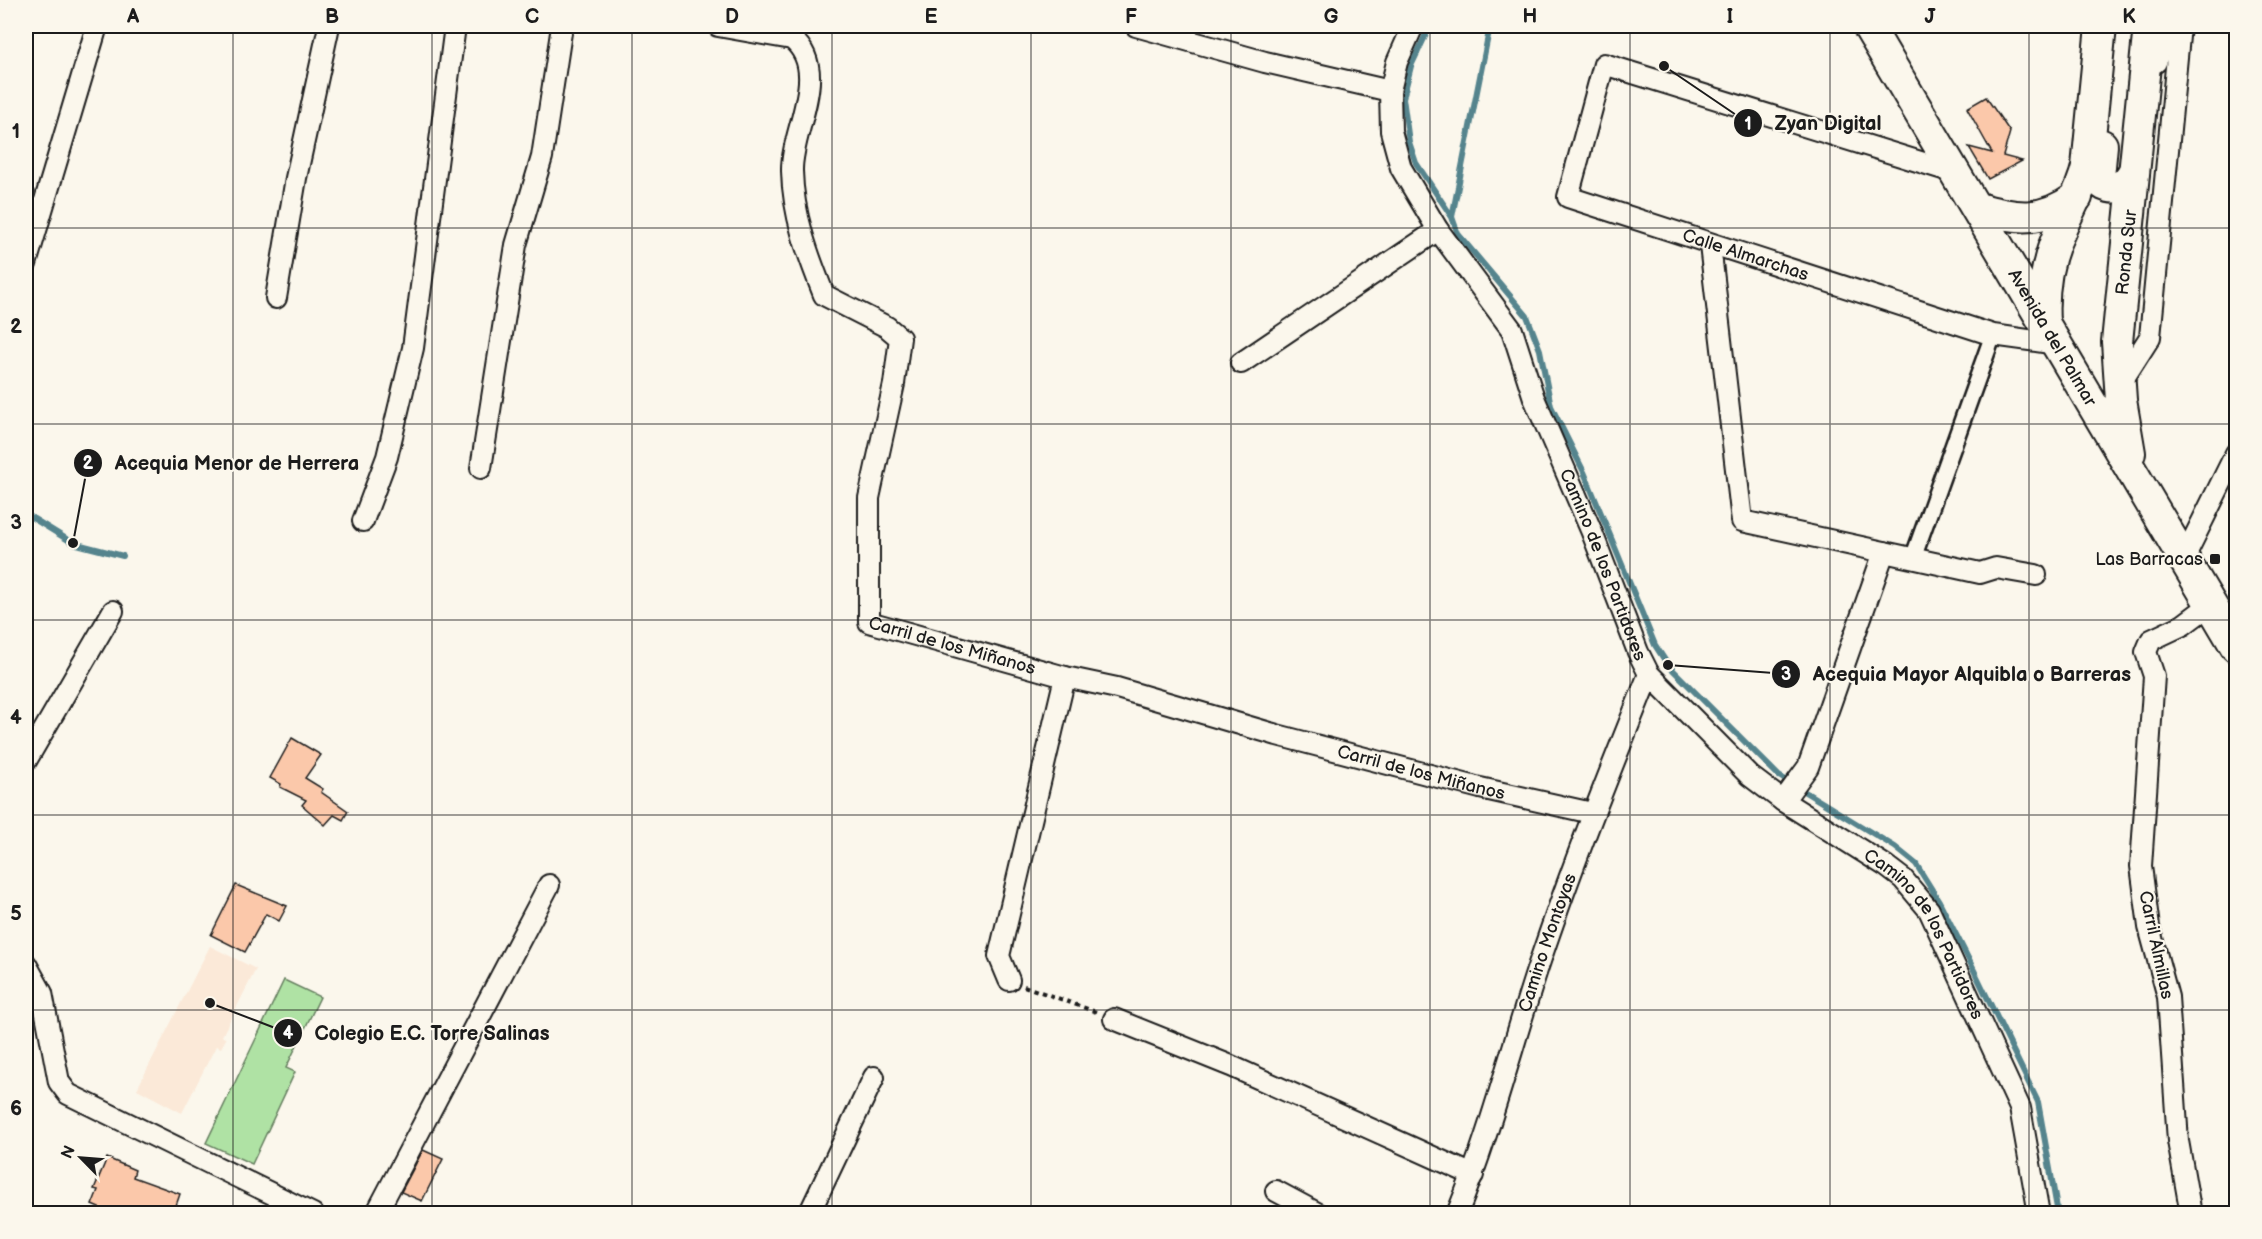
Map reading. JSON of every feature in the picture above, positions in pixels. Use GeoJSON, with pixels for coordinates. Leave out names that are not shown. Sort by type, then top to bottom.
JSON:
{"type":"FeatureCollection","features":[{"type":"Feature","properties":{"kind":"main road","name":"Avenida del Palmar"},"geometry":{"type":"LineString","coordinates":[[1868,26],[2236,647]]}},
{"type":"Feature","properties":{"kind":"main road","name":"Ronda Sur"},"geometry":{"type":"LineString","coordinates":[[2136,476],[2119,386],[2118,328],[2149,26]]}},
{"type":"Feature","properties":{"kind":"main road"},"geometry":{"type":"LineString","coordinates":[[2101,31],[2108,73],[2100,177],[2104,185],[2117,188],[2128,181],[2134,171]]}},
{"type":"Feature","properties":{"kind":"main road"},"geometry":{"type":"LineString","coordinates":[[2051,333],[2043,294],[2049,263],[2061,227],[2077,197],[2087,167],[2101,31]]}},
{"type":"Feature","properties":{"kind":"main road"},"geometry":{"type":"LineString","coordinates":[[1977,208],[2013,217],[2037,216],[2063,207],[2077,197]]}},
{"type":"Feature","properties":{"kind":"street"},"geometry":{"type":"LineString","coordinates":[[26,264],[97,26]]}},
{"type":"Feature","properties":{"kind":"street"},"geometry":{"type":"LineString","coordinates":[[276,298],[296,178],[329,26]]}},
{"type":"Feature","properties":{"kind":"street"},"geometry":{"type":"LineString","coordinates":[[363,521],[387,457],[413,348],[455,26]]}},
{"type":"Feature","properties":{"kind":"street"},"geometry":{"type":"LineString","coordinates":[[481,468],[516,245],[542,157],[562,26]]}},
{"type":"Feature","properties":{"kind":"street","name":"Carril de los Miñanos"},"geometry":{"type":"LineString","coordinates":[[718,26],[792,39],[801,47],[808,62],[808,82],[792,169],[802,240],[824,295],[887,327],[900,338],[894,384],[869,498],[869,622],[1065,677],[1117,688],[1298,741],[1480,788],[1592,813]]}},
{"type":"Feature","properties":{"kind":"street"},"geometry":{"type":"LineString","coordinates":[[1136,26],[1265,62],[1390,91]]}},
{"type":"Feature","properties":{"kind":"street","name":"Camino de los Partidores"},"geometry":{"type":"LineString","coordinates":[[1413,26],[1397,62],[1390,91],[1391,131],[1401,168],[1438,230],[1512,330],[1534,398],[1591,530],[1629,632],[1649,674],[1750,776],[1783,801],[1886,866],[1903,879],[1929,910],[2020,1108],[2039,1214]]}},
{"type":"Feature","properties":{"kind":"street"},"geometry":{"type":"LineString","coordinates":[[2139,122],[2166,26]]}},
{"type":"Feature","properties":{"kind":"street"},"geometry":{"type":"LineString","coordinates":[[2119,386],[2150,337],[2180,26]]}},
{"type":"Feature","properties":{"kind":"street","name":"Calle Almarchas"},"geometry":{"type":"LineString","coordinates":[[1956,173],[1604,64],[1568,197],[1993,335],[2051,333]]}},
{"type":"Feature","properties":{"kind":"street"},"geometry":{"type":"LineString","coordinates":[[1241,363],[1438,230]]}},
{"type":"Feature","properties":{"kind":"street"},"geometry":{"type":"LineString","coordinates":[[1710,245],[1742,521],[1980,573],[1996,568],[2036,575]]}},
{"type":"Feature","properties":{"kind":"street"},"geometry":{"type":"LineString","coordinates":[[1913,558],[1993,335]]}},
{"type":"Feature","properties":{"kind":"street"},"geometry":{"type":"LineString","coordinates":[[2184,558],[2236,453]]}},
{"type":"Feature","properties":{"kind":"street"},"geometry":{"type":"LineString","coordinates":[[1783,801],[1808,767],[1884,552]]}},
{"type":"Feature","properties":{"kind":"street","name":"Carril Almillas"},"geometry":{"type":"LineString","coordinates":[[2191,1214],[2178,1141],[2168,997],[2149,927],[2141,866],[2154,676],[2146,652],[2151,640],[2183,625],[2211,604]]}},
{"type":"Feature","properties":{"kind":"street"},"geometry":{"type":"LineString","coordinates":[[26,761],[113,611]]}},
{"type":"Feature","properties":{"kind":"street","name":"Camino Montoyas"},"geometry":{"type":"LineString","coordinates":[[1457,1214],[1473,1175],[1538,966],[1592,813],[1649,674]]}},
{"type":"Feature","properties":{"kind":"street"},"geometry":{"type":"LineString","coordinates":[[1009,980],[999,956],[1065,677]]}},
{"type":"Feature","properties":{"kind":"street"},"geometry":{"type":"LineString","coordinates":[[376,1214],[549,885]]}},
{"type":"Feature","properties":{"kind":"street"},"geometry":{"type":"LineString","coordinates":[[26,964],[42,993],[59,1082],[68,1094],[313,1214]]}},
{"type":"Feature","properties":{"kind":"street"},"geometry":{"type":"LineString","coordinates":[[1114,1019],[1231,1066],[1473,1175]]}},
{"type":"Feature","properties":{"kind":"street"},"geometry":{"type":"LineString","coordinates":[[809,1214],[873,1077]]}},
{"type":"Feature","properties":{"kind":"street"},"geometry":{"type":"LineString","coordinates":[[1276,1191],[1319,1214]]}},
{"type":"Feature","properties":{"kind":"path"},"geometry":{"type":"LineString","coordinates":[[1009,980],[1114,1019]]}},
{"type":"Feature","properties":{"kind":"shaded area"},"geometry":{"type":"Polygon","coordinates":[[[210,946],[256,969],[222,1036],[226,1039],[221,1048],[216,1046],[182,1113],[137,1089],[210,946]]]}},
{"type":"Feature","properties":{"kind":"green space"},"geometry":{"type":"Polygon","coordinates":[[[284,980],[320,997],[286,1068],[295,1072],[252,1164],[206,1143],[284,980]]]}},
{"type":"Feature","properties":{"kind":"building"},"geometry":{"type":"Polygon","coordinates":[[[1986,97],[2010,132],[2003,156],[2022,161],[1988,179],[1969,147],[1992,153],[1967,108],[1986,97]]]}},
{"type":"Feature","properties":{"kind":"building"},"geometry":{"type":"Polygon","coordinates":[[[292,738],[321,755],[305,778],[323,789],[321,792],[348,811],[343,820],[334,815],[325,825],[302,805],[306,800],[280,787],[281,784],[270,778],[292,738]]]}},
{"type":"Feature","properties":{"kind":"building"},"geometry":{"type":"Polygon","coordinates":[[[236,885],[287,906],[279,921],[266,914],[245,952],[211,935],[236,885]]]}},
{"type":"Feature","properties":{"kind":"building"},"geometry":{"type":"Polygon","coordinates":[[[423,1150],[443,1159],[422,1201],[401,1192],[423,1150]]]}},
{"type":"Feature","properties":{"kind":"building"},"geometry":{"type":"Polygon","coordinates":[[[107,1158],[135,1170],[133,1177],[180,1194],[173,1214],[113,1214],[92,1205],[98,1190],[94,1189],[107,1158]]]}},
{"type":"Feature","properties":{"kind":"waterway"},"geometry":{"type":"LineString","coordinates":[[1430,26],[1411,66],[1403,98],[1409,142],[1416,163],[1452,217],[1458,234],[1527,316],[1540,350],[1551,406],[1584,472],[1655,645],[1668,665],[1779,776],[1895,847],[1916,864],[1939,901],[2038,1102],[2058,1214]]}},
{"type":"Feature","properties":{"kind":"waterway"},"geometry":{"type":"LineString","coordinates":[[1452,217],[1490,26]]}},
{"type":"Feature","properties":{"kind":"waterway"},"geometry":{"type":"LineString","coordinates":[[26,514],[73,543],[123,556]]}},
{"type":"Feature","properties":{"kind":"place","name":"Zyan Digital"},"geometry":{"type":"Point","coordinates":[1664,66]}},
{"type":"Feature","properties":{"kind":"place","name":"Acequia Menor de Herrera"},"geometry":{"type":"Point","coordinates":[73,543]}},
{"type":"Feature","properties":{"kind":"place","name":"Las Barracas"},"geometry":{"type":"Point","coordinates":[2215,559]}},
{"type":"Feature","properties":{"kind":"place","name":"Acequia Mayor Alquibla o Barreras"},"geometry":{"type":"Point","coordinates":[1668,665]}},
{"type":"Feature","properties":{"kind":"place","name":"Colegio E.C. Torre Salinas"},"geometry":{"type":"Point","coordinates":[210,1003]}}]}
